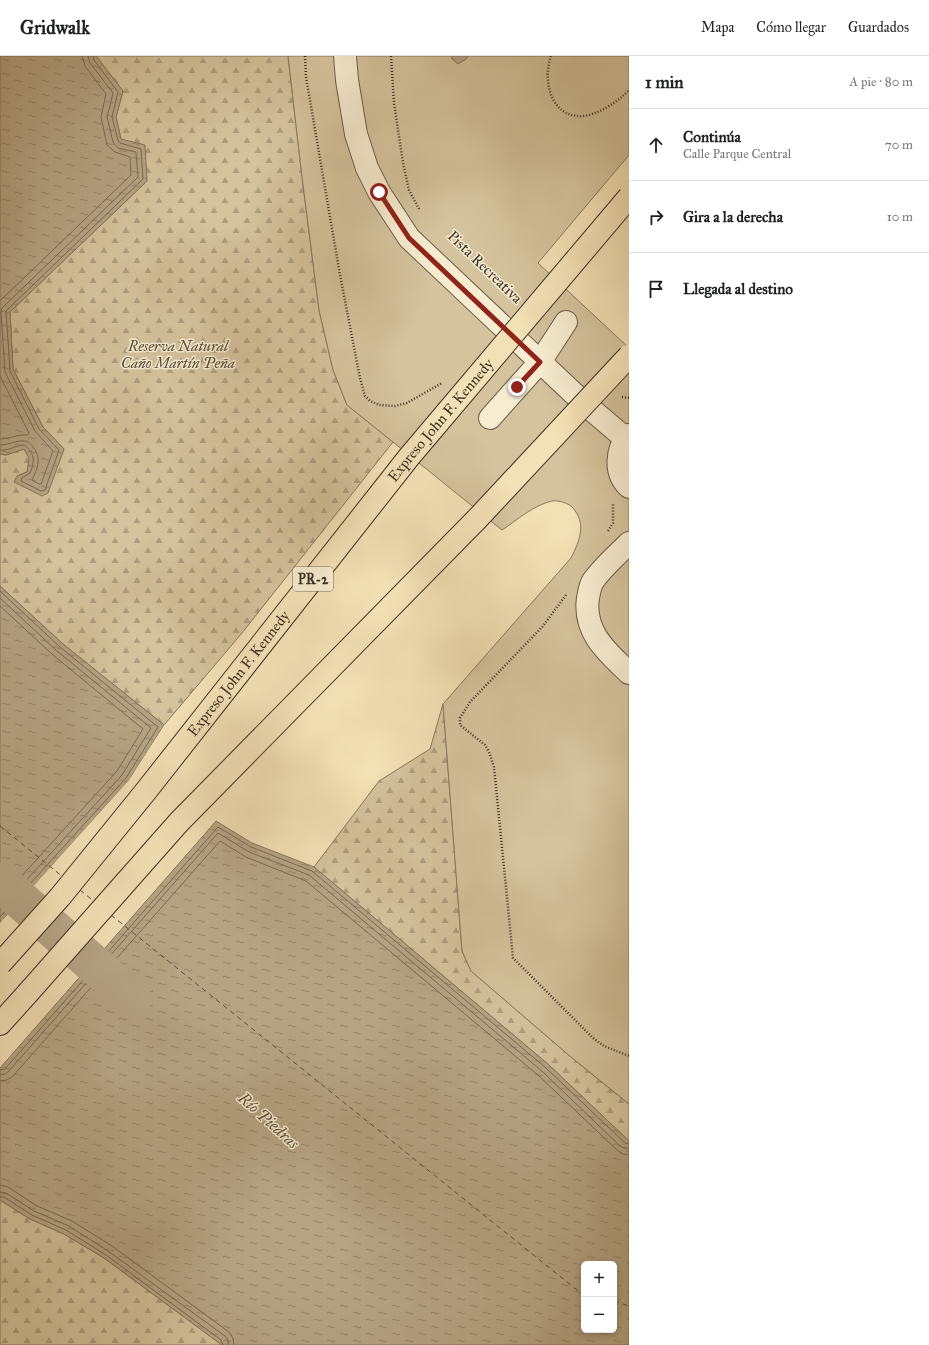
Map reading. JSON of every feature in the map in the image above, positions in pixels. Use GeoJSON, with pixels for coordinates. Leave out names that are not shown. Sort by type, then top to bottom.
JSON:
{"type":"FeatureCollection","features":[{"type":"Feature","properties":{"kind":"highway","name":"Expreso John F. Kennedy"},"geometry":{"type":"LineString","coordinates":[[0,964],[60,896],[146,791],[409,457],[629,197]]}},
{"type":"Feature","properties":{"kind":"highway"},"geometry":{"type":"LineString","coordinates":[[0,1024],[179,822],[478,518],[629,356]]}},
{"type":"Feature","properties":{"kind":"lane"},"geometry":{"type":"LineString","coordinates":[[345,56],[347,80],[356,134],[367,168],[379,192],[409,238],[586,405],[627,437],[621,447],[618,464],[621,476],[629,487]]}},
{"type":"Feature","properties":{"kind":"lane"},"geometry":{"type":"LineString","coordinates":[[490,418],[540,362],[566,322]]}},
{"type":"Feature","properties":{"kind":"lane"},"geometry":{"type":"LineString","coordinates":[[629,542],[592,582],[589,592],[587,614],[592,630],[599,641],[629,673]]}},
{"type":"Feature","properties":{"kind":"path"},"geometry":{"type":"LineString","coordinates":[[391,56],[394,103],[403,163],[409,190],[421,214]]}},
{"type":"Feature","properties":{"kind":"path"},"geometry":{"type":"LineString","coordinates":[[551,56],[548,76],[552,99],[559,107],[568,113],[578,116],[597,112],[609,106],[629,90]]}},
{"type":"Feature","properties":{"kind":"path"},"geometry":{"type":"LineString","coordinates":[[619,397],[629,398]]}},
{"type":"Feature","properties":{"kind":"green space","name":"Reserva Natural Caño Martín Peña"},"geometry":{"type":"Polygon","coordinates":[[[96,56],[288,56],[319,310],[333,370],[347,405],[393,442],[242,633],[164,725],[63,644],[0,586],[0,454],[6,455],[24,449],[30,458],[27,472],[17,476],[58,464],[64,449],[43,427],[13,369],[10,312],[147,181],[121,139],[116,117],[123,91],[96,56]]]}},
{"type":"Feature","properties":{"kind":"green space"},"geometry":{"type":"Polygon","coordinates":[[[288,56],[629,56],[629,155],[538,263],[629,348],[629,1104],[571,1057],[471,971],[462,951],[443,704],[571,558],[577,545],[581,525],[577,513],[572,507],[560,501],[552,501],[532,509],[502,530],[347,405],[333,370],[319,310],[288,56]]]}},
{"type":"Feature","properties":{"kind":"green space"},"geometry":{"type":"Polygon","coordinates":[[[443,704],[462,951],[471,971],[571,1057],[629,1104],[629,1141],[549,1065],[314,867],[379,781],[430,749],[443,704]]]}},
{"type":"Feature","properties":{"kind":"green space"},"geometry":{"type":"Polygon","coordinates":[[[0,1200],[30,1219],[64,1234],[104,1258],[222,1345],[0,1345],[0,1200]]]}},
{"type":"Feature","properties":{"kind":"water"},"geometry":{"type":"Polygon","coordinates":[[[0,56],[96,56],[123,91],[116,117],[121,139],[145,145],[147,181],[10,312],[13,369],[43,427],[64,449],[48,493],[42,496],[14,482],[17,476],[27,472],[29,458],[24,449],[6,455],[0,454],[0,56]]]}},
{"type":"Feature","properties":{"kind":"water"},"geometry":{"type":"Polygon","coordinates":[[[452,56],[468,56],[458,64],[452,59],[452,56]]]}},
{"type":"Feature","properties":{"kind":"water"},"geometry":{"type":"Polygon","coordinates":[[[0,586],[63,644],[164,725],[129,780],[0,923],[0,586]]]}},
{"type":"Feature","properties":{"kind":"water"},"geometry":{"type":"Polygon","coordinates":[[[216,821],[252,843],[314,867],[549,1065],[629,1141],[629,1345],[222,1345],[104,1258],[64,1234],[30,1219],[0,1200],[0,1068],[216,821]]]}},
{"type":"Feature","properties":{"kind":"pier"},"geometry":{"type":"Polygon","coordinates":[[[165,724],[166,726],[131,782],[0,925],[0,923],[129,780],[165,724]]]}},
{"type":"Feature","properties":{"kind":"pier"},"geometry":{"type":"Polygon","coordinates":[[[217,819],[0,1067],[0,1065],[217,819]]]}},
{"type":"Feature","properties":{"kind":"waterway","name":"Río Piedras"},"geometry":{"type":"LineString","coordinates":[[0,882],[132,998]]}},
{"type":"Feature","properties":{"kind":"ferry route"},"geometry":{"type":"LineString","coordinates":[[0,826],[63,877]]}},
{"type":"Feature","properties":{"kind":"ferry route"},"geometry":{"type":"LineString","coordinates":[[80,890],[95,902]]}},
{"type":"Feature","properties":{"kind":"ferry route"},"geometry":{"type":"LineString","coordinates":[[111,915],[577,1290],[581,1291]]}},
{"type":"Feature","properties":{"kind":"ferry route"},"geometry":{"type":"LineString","coordinates":[[617,1302],[629,1306]]}},
{"type":"Feature","properties":{"kind":"route"},"geometry":{"type":"LineString","coordinates":[[379,192],[409,238],[540,362],[517,387]]}}]}
